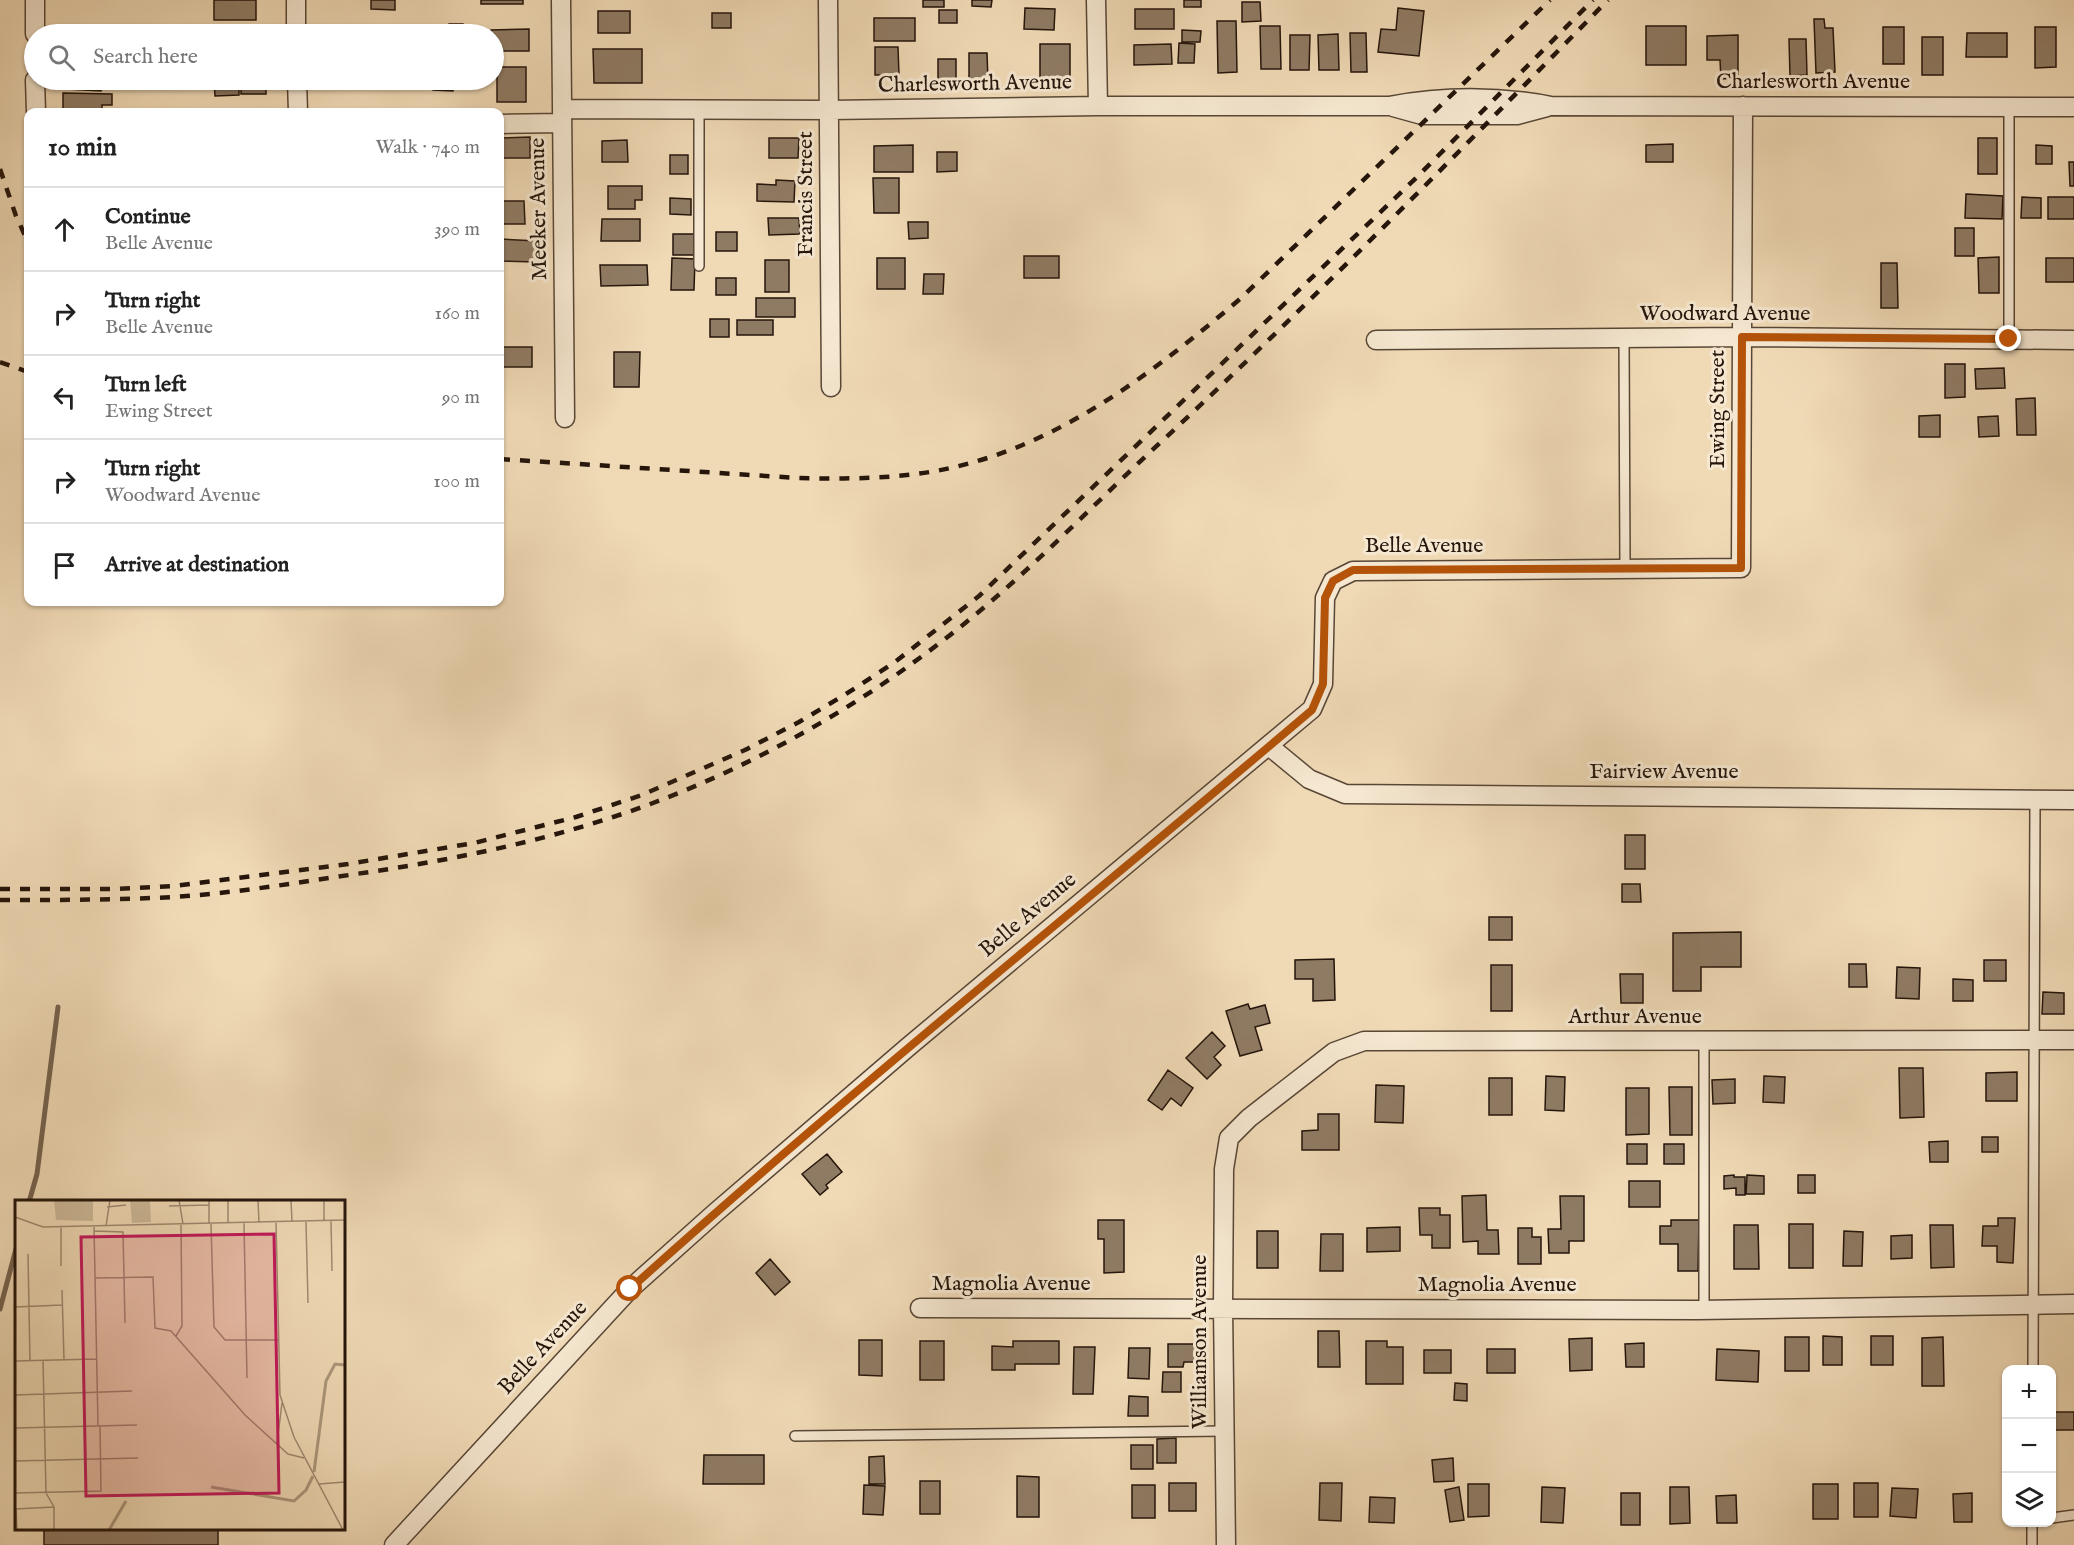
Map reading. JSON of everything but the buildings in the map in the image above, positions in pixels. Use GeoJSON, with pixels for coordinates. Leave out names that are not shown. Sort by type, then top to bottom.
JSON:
{"type":"FeatureCollection","features":[{"type":"Feature","properties":{"kind":"street"},"geometry":{"type":"LineString","coordinates":[[35,0],[35,24]]}},
{"type":"Feature","properties":{"kind":"street"},"geometry":{"type":"LineString","coordinates":[[296,0],[297,24]]}},
{"type":"Feature","properties":{"kind":"street","name":"Meeker Avenue"},"geometry":{"type":"LineString","coordinates":[[561,0],[565,418]]}},
{"type":"Feature","properties":{"kind":"street","name":"Francis Street"},"geometry":{"type":"LineString","coordinates":[[828,0],[831,387]]}},
{"type":"Feature","properties":{"kind":"street"},"geometry":{"type":"LineString","coordinates":[[1096,0],[1098,106]]}},
{"type":"Feature","properties":{"kind":"street"},"geometry":{"type":"LineString","coordinates":[[35,90],[36,108]]}},
{"type":"Feature","properties":{"kind":"street"},"geometry":{"type":"LineString","coordinates":[[297,90],[298,108]]}},
{"type":"Feature","properties":{"kind":"street","name":"Charlesworth Avenue"},"geometry":{"type":"LineString","coordinates":[[504,123],[562,116],[699,110],[1389,106],[1422,115],[1517,115],[1551,106],[2074,107]]}},
{"type":"Feature","properties":{"kind":"street","name":"Ewing Street"},"geometry":{"type":"LineString","coordinates":[[1741,568],[1743,106]]}},
{"type":"Feature","properties":{"kind":"street","name":"Woodward Avenue"},"geometry":{"type":"LineString","coordinates":[[1376,340],[1742,337],[2074,340]]}},
{"type":"Feature","properties":{"kind":"street","name":"Belle Avenue"},"geometry":{"type":"LineString","coordinates":[[398,1544],[630,1289],[899,1054],[1312,710],[1323,684],[1325,598],[1333,581],[1353,570],[1741,568]]}},
{"type":"Feature","properties":{"kind":"street","name":"Fairview Avenue"},"geometry":{"type":"LineString","coordinates":[[1269,746],[1308,779],[1345,794],[2074,800]]}},
{"type":"Feature","properties":{"kind":"street","name":"Arthur Avenue"},"geometry":{"type":"LineString","coordinates":[[1229,1138],[1250,1118],[1334,1052],[1364,1041],[2074,1040]]}},
{"type":"Feature","properties":{"kind":"street","name":"Williamson Avenue"},"geometry":{"type":"LineString","coordinates":[[1226,1545],[1224,1169],[1229,1138]]}},
{"type":"Feature","properties":{"kind":"street","name":"Magnolia Avenue"},"geometry":{"type":"LineString","coordinates":[[920,1308],[1704,1310],[2074,1304]]}},
{"type":"Feature","properties":{"kind":"lane"},"geometry":{"type":"LineString","coordinates":[[2009,107],[2009,339]]}},
{"type":"Feature","properties":{"kind":"lane"},"geometry":{"type":"LineString","coordinates":[[699,110],[699,266]]}},
{"type":"Feature","properties":{"kind":"lane"},"geometry":{"type":"LineString","coordinates":[[1624,338],[1625,569]]}},
{"type":"Feature","properties":{"kind":"lane"},"geometry":{"type":"LineString","coordinates":[[2032,1365],[2035,799]]}},
{"type":"Feature","properties":{"kind":"lane"},"geometry":{"type":"LineString","coordinates":[[1704,1041],[1704,1310]]}},
{"type":"Feature","properties":{"kind":"lane"},"geometry":{"type":"LineString","coordinates":[[795,1436],[1225,1431]]}},
{"type":"Feature","properties":{"kind":"lane"},"geometry":{"type":"LineString","coordinates":[[2056,1517],[2074,1515]]}},
{"type":"Feature","properties":{"kind":"lane"},"geometry":{"type":"LineString","coordinates":[[2032,1527],[2032,1545]]}},
{"type":"Feature","properties":{"kind":"waterway"},"geometry":{"type":"LineString","coordinates":[[30,1200],[37,1174],[58,1007]]}},
{"type":"Feature","properties":{"kind":"waterway"},"geometry":{"type":"LineString","coordinates":[[0,1309],[15,1253]]}},
{"type":"Feature","properties":{"kind":"railway"},"geometry":{"type":"LineString","coordinates":[[504,459],[798,478],[848,478],[930,472],[974,462],[1017,447],[1057,429],[1096,407],[1134,382],[1206,328],[1240,299],[1550,0]]}},
{"type":"Feature","properties":{"kind":"railway"},"geometry":{"type":"LineString","coordinates":[[0,889],[113,889],[174,886],[348,864],[474,843],[576,817],[642,795],[745,750],[799,722],[895,662],[979,596],[1416,178],[1593,0]]}},
{"type":"Feature","properties":{"kind":"railway"},"geometry":{"type":"LineString","coordinates":[[0,900],[130,899],[220,893],[444,860],[531,841],[616,816],[732,770],[794,738],[855,702],[913,663],[1021,575],[1323,287],[1608,0]]}},
{"type":"Feature","properties":{"kind":"railway"},"geometry":{"type":"LineString","coordinates":[[0,169],[24,233]]}},
{"type":"Feature","properties":{"kind":"railway"},"geometry":{"type":"LineString","coordinates":[[0,362],[24,371]]}},
{"type":"Feature","properties":{"kind":"route"},"geometry":{"type":"LineString","coordinates":[[630,1289],[908,1047],[1312,710],[1323,684],[1325,598],[1333,581],[1353,570],[1741,568],[1742,337],[2009,339]]}}]}
